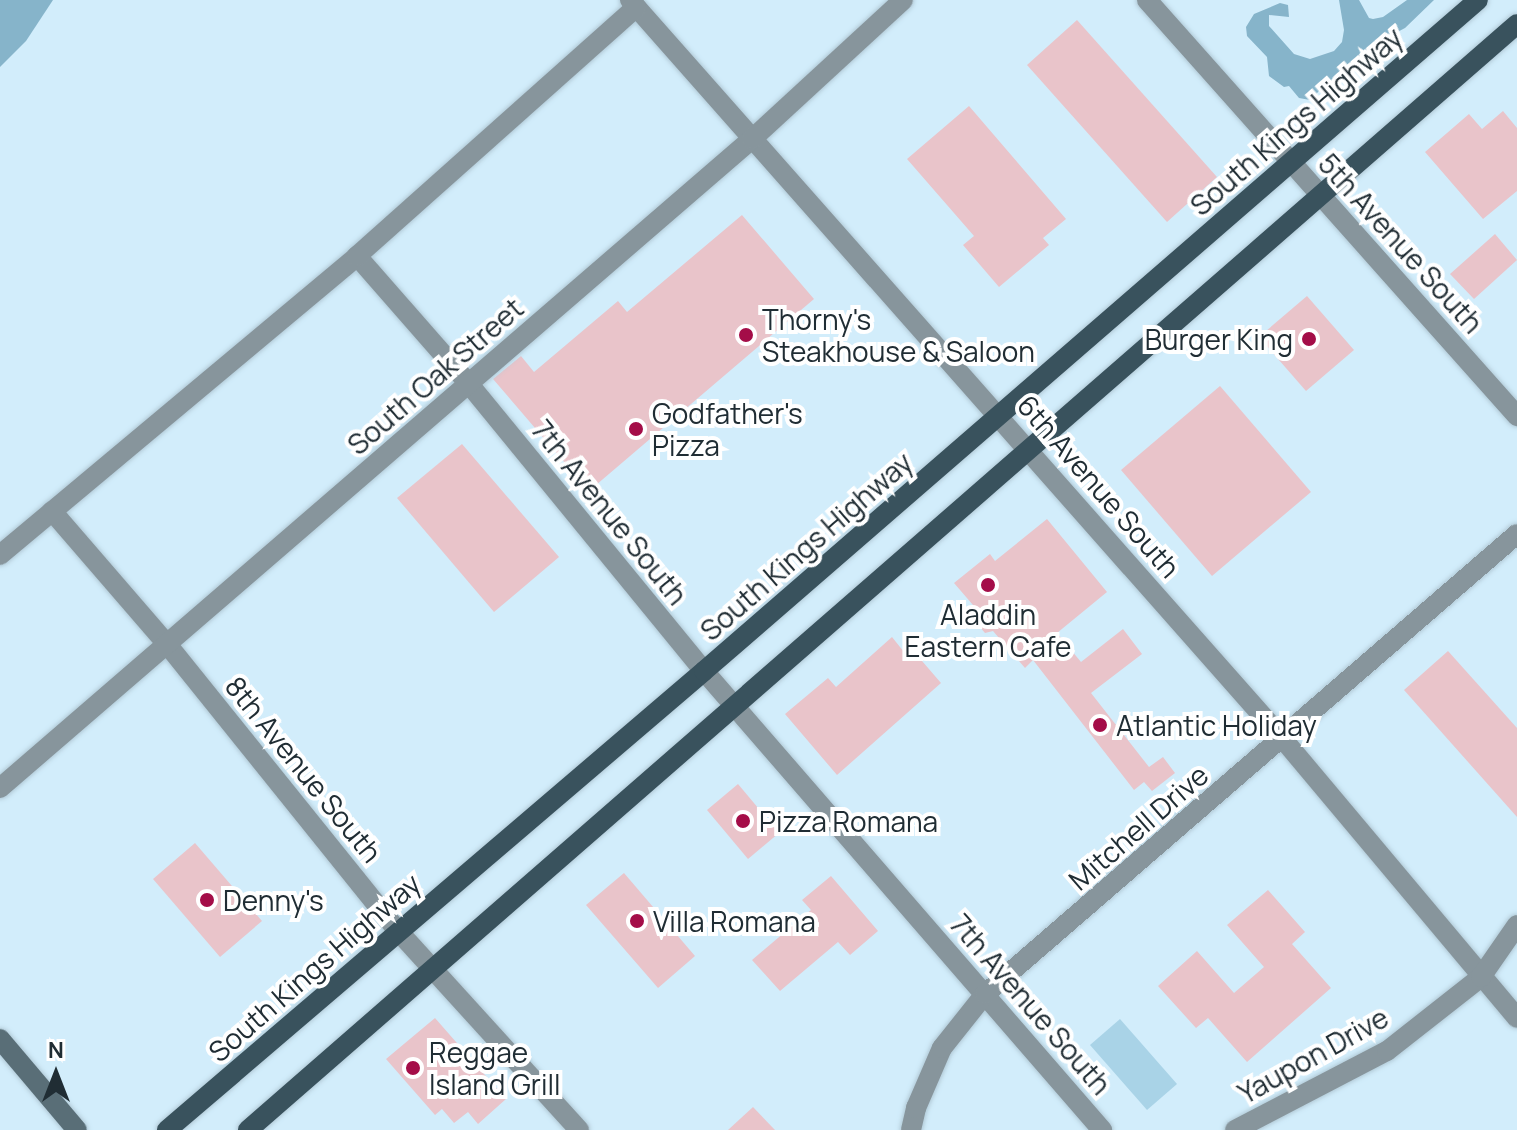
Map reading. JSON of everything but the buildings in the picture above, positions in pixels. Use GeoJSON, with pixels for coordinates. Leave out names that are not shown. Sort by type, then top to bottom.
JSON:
{"type":"FeatureCollection","features":[{"type":"Feature","properties":{"kind":"main road","name":"South Kings Highway"},"geometry":{"type":"LineString","coordinates":[[167,1130],[704,671],[1478,0]]}},
{"type":"Feature","properties":{"kind":"main road"},"geometry":{"type":"LineString","coordinates":[[248,1130],[1517,24]]}},
{"type":"Feature","properties":{"kind":"street","name":"South Oak Street"},"geometry":{"type":"LineString","coordinates":[[0,788],[752,139],[903,0]]}},
{"type":"Feature","properties":{"kind":"street","name":"5th Avenue South"},"geometry":{"type":"LineString","coordinates":[[1147,0],[1517,416]]}},
{"type":"Feature","properties":{"kind":"street","name":"6th Avenue South"},"geometry":{"type":"LineString","coordinates":[[633,4],[1030,448],[1283,739],[1517,1018]]}},
{"type":"Feature","properties":{"kind":"street"},"geometry":{"type":"LineString","coordinates":[[0,555],[357,256],[633,4]]}},
{"type":"Feature","properties":{"kind":"street","name":"7th Avenue South"},"geometry":{"type":"LineString","coordinates":[[357,256],[469,384],[704,671],[1102,1130]]}},
{"type":"Feature","properties":{"kind":"street","name":"8th Avenue South"},"geometry":{"type":"LineString","coordinates":[[52,511],[167,644],[398,931],[579,1130]]}},
{"type":"Feature","properties":{"kind":"street","name":"Mitchell Drive"},"geometry":{"type":"LineString","coordinates":[[911,1130],[916,1108],[942,1048],[985,994],[1517,534]]}},
{"type":"Feature","properties":{"kind":"street","name":"Yaupon Drive"},"geometry":{"type":"LineString","coordinates":[[1235,1130],[1387,1051],[1481,977],[1517,925]]}},
{"type":"Feature","properties":{"kind":"street"},"geometry":{"type":"LineString","coordinates":[[0,1039],[77,1130]]}},
{"type":"Feature","properties":{"kind":"shaded area"},"geometry":{"type":"Polygon","coordinates":[[[0,0],[53,0],[26,41],[0,67],[0,0]]]}},
{"type":"Feature","properties":{"kind":"shaded area"},"geometry":{"type":"Polygon","coordinates":[[[1339,0],[1359,0],[1369,18],[1373,19],[1383,17],[1407,0],[1434,0],[1405,28],[1375,44],[1363,62],[1343,79],[1325,85],[1310,100],[1299,98],[1289,86],[1284,87],[1269,76],[1267,57],[1247,36],[1246,27],[1254,14],[1280,3],[1288,5],[1289,17],[1269,15],[1269,26],[1294,54],[1310,59],[1334,51],[1342,42],[1344,30],[1339,0]]]}},
{"type":"Feature","properties":{"kind":"shaded area"},"geometry":{"type":"Polygon","coordinates":[[[1120,1019],[1177,1084],[1147,1110],[1090,1045],[1120,1019]]]}},
{"type":"Feature","properties":{"kind":"place","name":"Thorny's Steakhouse & Saloon"},"geometry":{"type":"Point","coordinates":[746,335]}},
{"type":"Feature","properties":{"kind":"place","name":"Burger King"},"geometry":{"type":"Point","coordinates":[1309,339]}},
{"type":"Feature","properties":{"kind":"place","name":"Godfather's Pizza"},"geometry":{"type":"Point","coordinates":[636,429]}},
{"type":"Feature","properties":{"kind":"place","name":"Aladdin Eastern Cafe"},"geometry":{"type":"Point","coordinates":[988,585]}},
{"type":"Feature","properties":{"kind":"place","name":"Atlantic Holiday"},"geometry":{"type":"Point","coordinates":[1100,725]}},
{"type":"Feature","properties":{"kind":"place","name":"Pizza Romana"},"geometry":{"type":"Point","coordinates":[743,821]}},
{"type":"Feature","properties":{"kind":"place","name":"Denny's"},"geometry":{"type":"Point","coordinates":[207,900]}},
{"type":"Feature","properties":{"kind":"place","name":"Villa Romana"},"geometry":{"type":"Point","coordinates":[637,921]}},
{"type":"Feature","properties":{"kind":"place","name":"Reggae Island Grill"},"geometry":{"type":"Point","coordinates":[413,1068]}}]}
